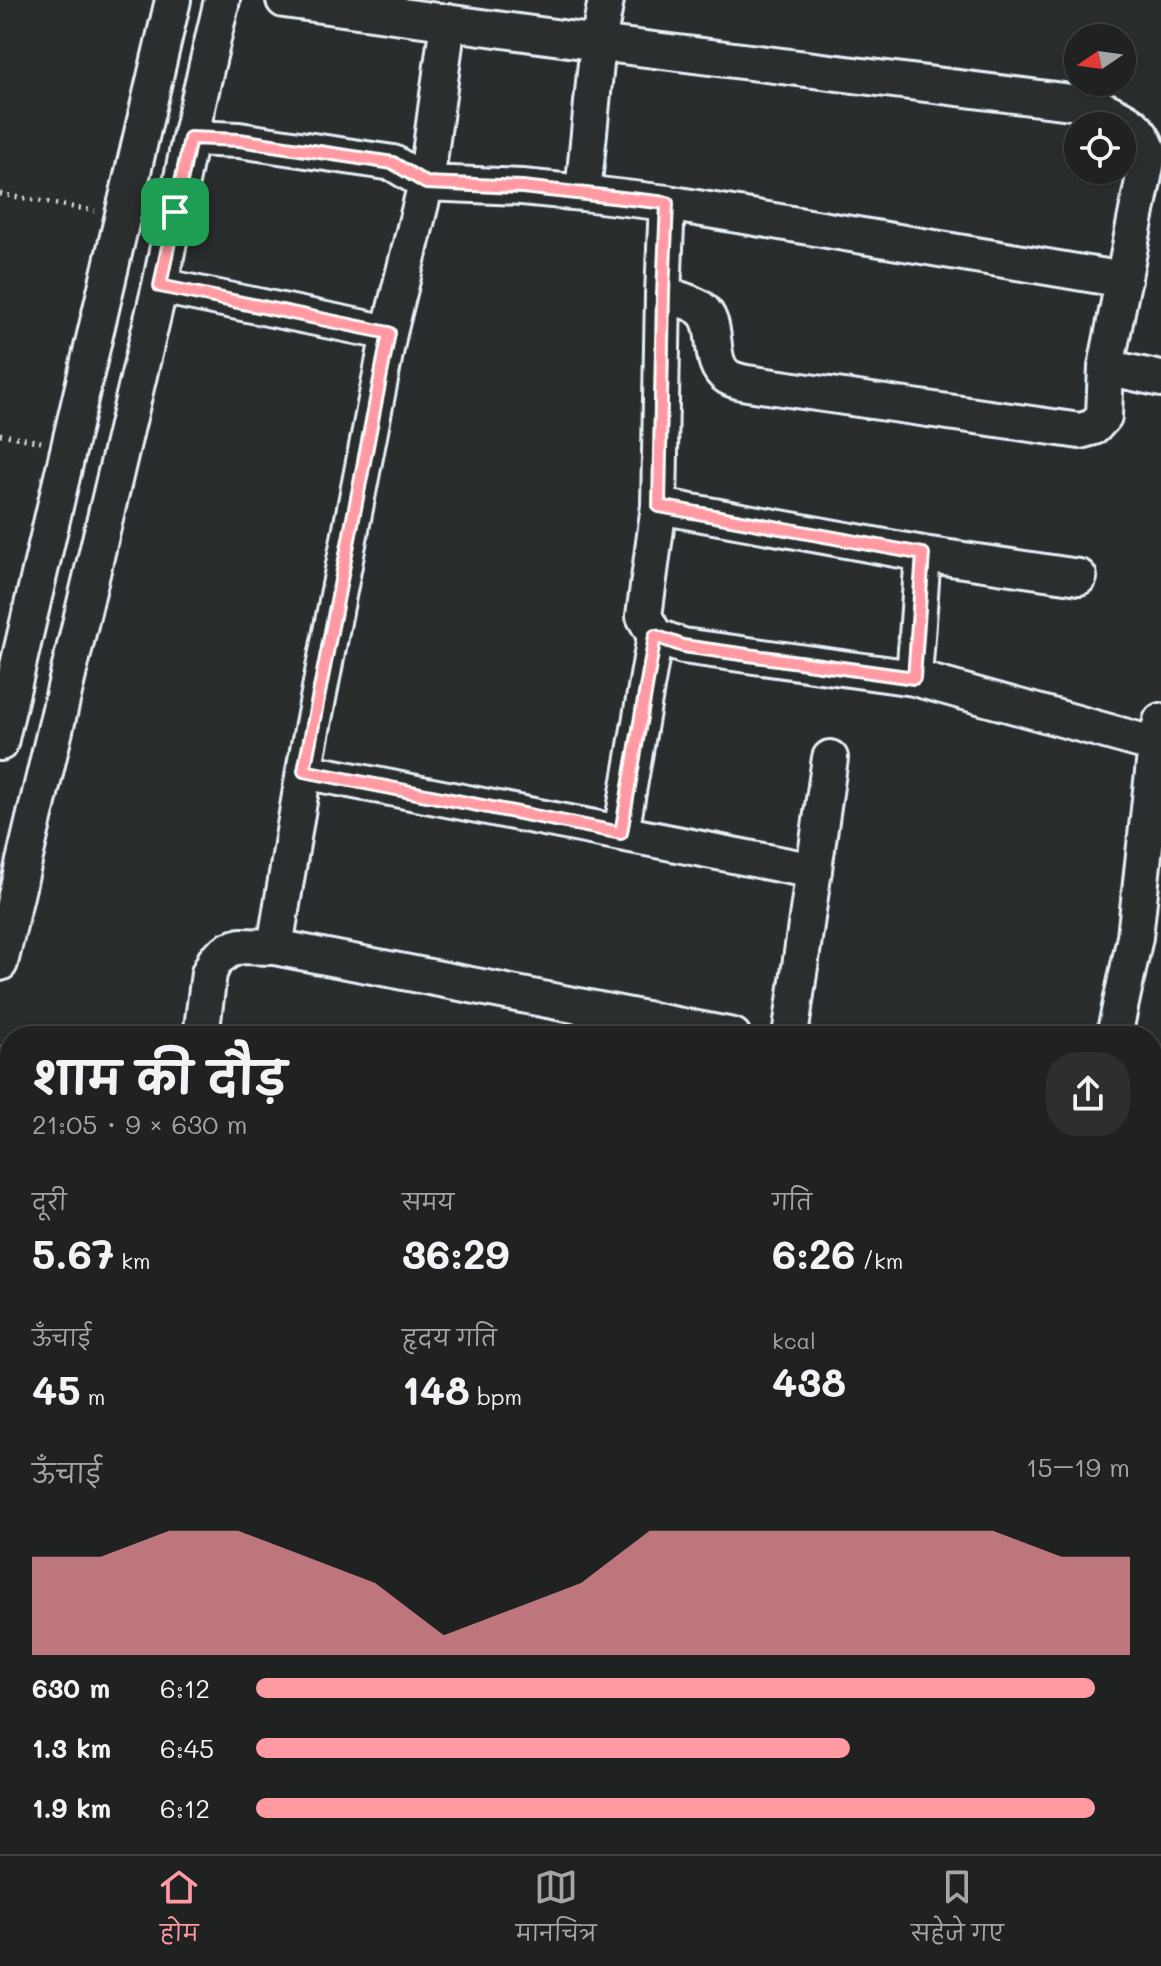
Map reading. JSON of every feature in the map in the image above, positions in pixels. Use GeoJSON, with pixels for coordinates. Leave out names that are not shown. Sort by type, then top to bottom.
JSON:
{"type":"FeatureCollection","features":[{"type":"Feature","properties":{"kind":"street"},"geometry":{"type":"LineString","coordinates":[[0,743],[173,0]]}},
{"type":"Feature","properties":{"kind":"street"},"geometry":{"type":"LineString","coordinates":[[0,963],[160,286],[222,0]]}},
{"type":"Feature","properties":{"kind":"street"},"geometry":{"type":"LineString","coordinates":[[284,0],[1095,105],[1133,125],[1143,135],[1149,151],[1152,186],[1124,280],[1106,367],[1104,416],[1094,427],[1080,431],[747,383],[727,377],[717,364],[708,316],[698,307],[663,294]]}},
{"type":"Feature","properties":{"kind":"street"},"geometry":{"type":"LineString","coordinates":[[583,193],[598,43],[606,0]]}},
{"type":"Feature","properties":{"kind":"street"},"geometry":{"type":"LineString","coordinates":[[275,947],[304,771],[389,333],[426,183],[448,22]]}},
{"type":"Feature","properties":{"kind":"street"},"geometry":{"type":"LineString","coordinates":[[190,138],[239,140],[393,163],[426,183],[522,187],[667,203],[1124,280]]}},
{"type":"Feature","properties":{"kind":"street"},"geometry":{"type":"LineString","coordinates":[[621,833],[655,636],[644,616],[659,506],[667,203]]}},
{"type":"Feature","properties":{"kind":"street"},"geometry":{"type":"LineString","coordinates":[[160,286],[389,333]]}},
{"type":"Feature","properties":{"kind":"street"},"geometry":{"type":"LineString","coordinates":[[1106,367],[1161,379]]}},
{"type":"Feature","properties":{"kind":"street"},"geometry":{"type":"LineString","coordinates":[[659,506],[923,554],[1079,577]]}},
{"type":"Feature","properties":{"kind":"street"},"geometry":{"type":"LineString","coordinates":[[914,678],[923,554]]}},
{"type":"Feature","properties":{"kind":"street"},"geometry":{"type":"LineString","coordinates":[[655,636],[683,646],[914,678],[1158,733],[1148,939],[1118,1026]]}},
{"type":"Feature","properties":{"kind":"street"},"geometry":{"type":"LineString","coordinates":[[791,1026],[830,758]]}},
{"type":"Feature","properties":{"kind":"street"},"geometry":{"type":"LineString","coordinates":[[304,771],[814,871]]}},
{"type":"Feature","properties":{"kind":"street"},"geometry":{"type":"LineString","coordinates":[[202,1026],[209,973],[216,959],[241,946],[275,947],[682,1026]]}},
{"type":"Feature","properties":{"kind":"path"},"geometry":{"type":"LineString","coordinates":[[0,194],[123,216]]}},
{"type":"Feature","properties":{"kind":"route"},"geometry":{"type":"LineString","coordinates":[[190,138],[239,140],[393,163],[426,183],[522,187],[667,203],[659,506],[923,554],[914,678],[683,646],[655,636],[621,833],[304,771],[389,333],[160,286],[175,212],[190,138]]}}]}
